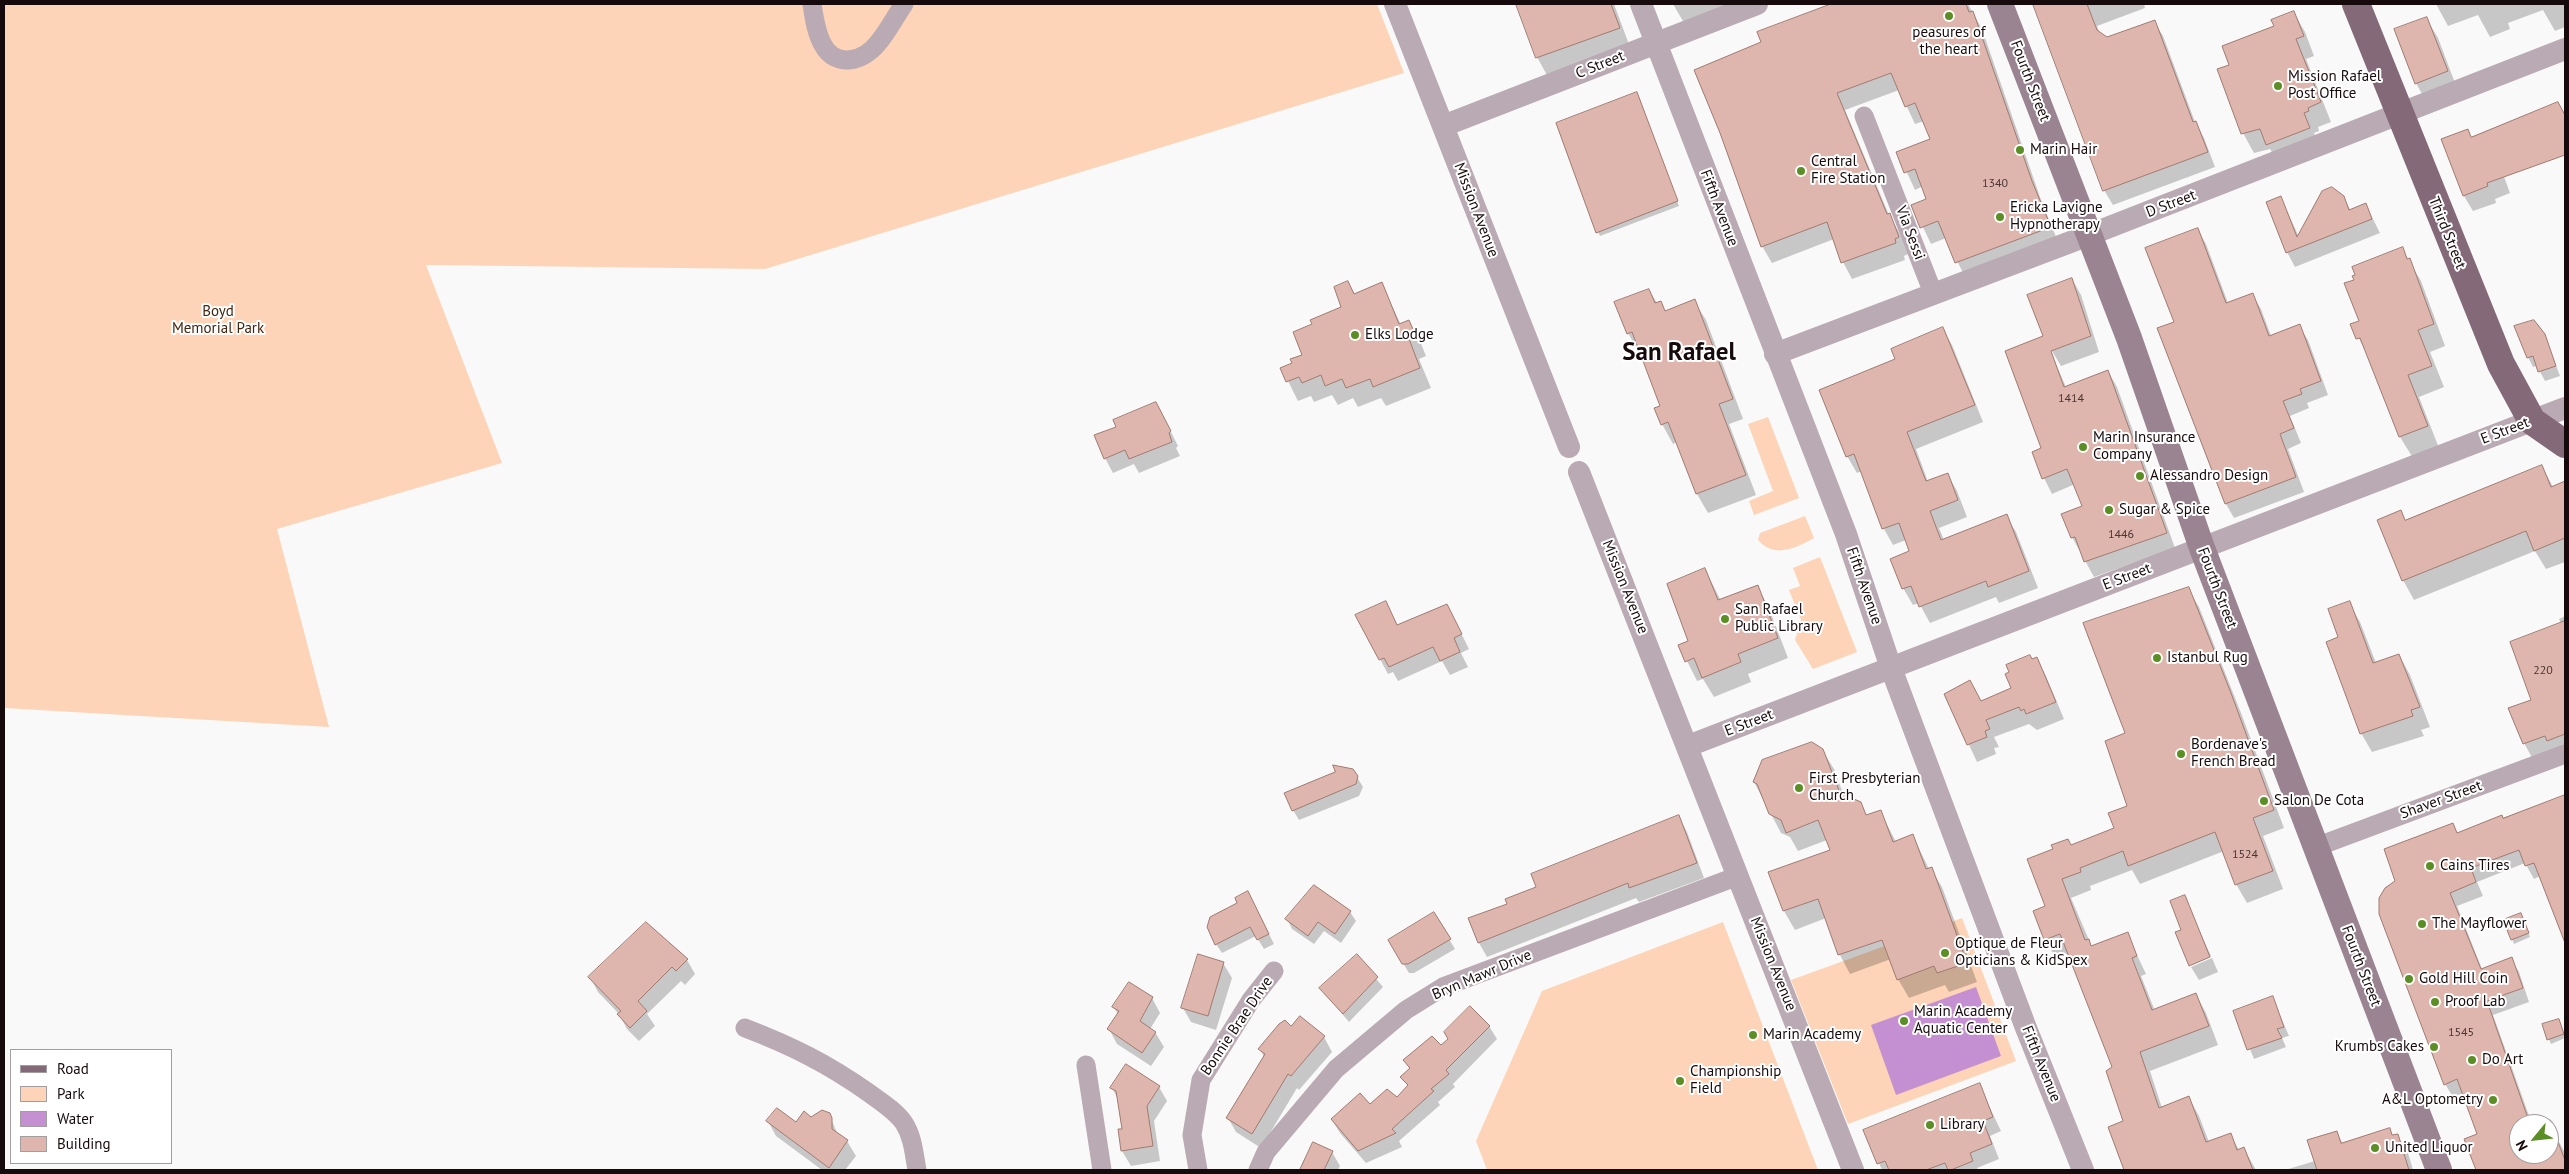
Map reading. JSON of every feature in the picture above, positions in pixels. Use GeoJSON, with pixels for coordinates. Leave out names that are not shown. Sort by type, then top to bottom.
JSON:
{"type":"FeatureCollection","features":[{"type":"Feature","properties":{"kind":"main road","name":"Fourth Street"},"geometry":{"type":"LineString","coordinates":[[2000,4],[2129,338],[2202,548],[2438,1170]]}},
{"type":"Feature","properties":{"kind":"main road","name":"Third Street"},"geometry":{"type":"LineString","coordinates":[[2356,4],[2399,115],[2501,364],[2532,421],[2565,444]]}},
{"type":"Feature","properties":{"kind":"street"},"geometry":{"type":"LineString","coordinates":[[812,4],[823,46],[836,58],[849,61],[864,57],[878,44],[904,4]]}},
{"type":"Feature","properties":{"kind":"street","name":"Mission Avenue"},"geometry":{"type":"LineString","coordinates":[[1395,4],[1853,1170]]}},
{"type":"Feature","properties":{"kind":"street","name":"Fifth Avenue"},"geometry":{"type":"LineString","coordinates":[[1641,4],[1849,542],[1892,668],[2026,1028],[2083,1170]]}},
{"type":"Feature","properties":{"kind":"street","name":"C Street"},"geometry":{"type":"LineString","coordinates":[[1443,126],[1757,4]]}},
{"type":"Feature","properties":{"kind":"street","name":"D Street"},"geometry":{"type":"LineString","coordinates":[[1775,354],[1933,293],[2089,236],[2565,49]]}},
{"type":"Feature","properties":{"kind":"street","name":"Via Sessi"},"geometry":{"type":"LineString","coordinates":[[1864,116],[1933,293]]}},
{"type":"Feature","properties":{"kind":"street","name":"E Street"},"geometry":{"type":"LineString","coordinates":[[1688,746],[2565,408]]}},
{"type":"Feature","properties":{"kind":"street","name":"Shaver Street"},"geometry":{"type":"LineString","coordinates":[[2316,847],[2565,754]]}},
{"type":"Feature","properties":{"kind":"street","name":"Bryn Mawr Drive"},"geometry":{"type":"LineString","coordinates":[[1258,1170],[1266,1152],[1336,1069],[1406,1010],[1443,987],[1738,876]]}},
{"type":"Feature","properties":{"kind":"street","name":"Bonnie Brae Drive"},"geometry":{"type":"LineString","coordinates":[[1198,1170],[1192,1135],[1200,1080],[1251,1000],[1274,972]]}},
{"type":"Feature","properties":{"kind":"street"},"geometry":{"type":"LineString","coordinates":[[745,1028],[776,1040],[832,1067],[880,1101],[904,1122],[912,1141],[917,1170]]}},
{"type":"Feature","properties":{"kind":"street"},"geometry":{"type":"LineString","coordinates":[[1086,1065],[1102,1170]]}},
{"type":"Feature","properties":{"kind":"green space","name":"Boyd Memorial Park"},"geometry":{"type":"Polygon","coordinates":[[[4,4],[1377,4],[1404,73],[765,269],[426,265],[502,463],[277,529],[329,727],[4,708],[4,4]]]}},
{"type":"Feature","properties":{"kind":"green space"},"geometry":{"type":"Polygon","coordinates":[[[1768,417],[1799,498],[1754,515],[1749,501],[1773,491],[1748,424],[1768,417]]]}},
{"type":"Feature","properties":{"kind":"green space"},"geometry":{"type":"Polygon","coordinates":[[[1805,516],[1814,538],[1807,542],[1793,548],[1778,550],[1764,546],[1758,540],[1760,533],[1805,516]]]}},
{"type":"Feature","properties":{"kind":"green space"},"geometry":{"type":"Polygon","coordinates":[[[1820,557],[1857,652],[1813,669],[1795,640],[1801,620],[1789,590],[1800,586],[1793,568],[1820,557]]]}},
{"type":"Feature","properties":{"kind":"green space","name":"Marin Academy Aquatic Center"},"geometry":{"type":"Polygon","coordinates":[[[1962,918],[2016,1061],[1848,1124],[1791,980],[1962,918]]]}},
{"type":"Feature","properties":{"kind":"green space","name":"Championship Field"},"geometry":{"type":"Polygon","coordinates":[[[1723,922],[1818,1170],[1487,1170],[1476,1141],[1542,991],[1723,922]]]}},
{"type":"Feature","properties":{"kind":"water"},"geometry":{"type":"Polygon","coordinates":[[[1976,987],[2001,1056],[1896,1095],[1871,1025],[1976,987]]]}},
{"type":"Feature","properties":{"kind":"building"},"geometry":{"type":"Polygon","coordinates":[[[1516,4],[1611,4],[1620,28],[1536,58],[1516,4]]]}},
{"type":"Feature","properties":{"kind":"building"},"geometry":{"type":"Polygon","coordinates":[[[1831,4],[1966,4],[1969,12],[1973,11],[2032,181],[2051,227],[1955,263],[1938,221],[1920,228],[1911,205],[1926,199],[1915,169],[1904,173],[1896,152],[1930,139],[1915,103],[1905,107],[1891,73],[1837,93],[1887,214],[1890,213],[1899,237],[1895,239],[1896,243],[1841,263],[1827,222],[1761,247],[1720,133],[1694,70],[1761,42],[1757,32],[1831,4]]]}},
{"type":"Feature","properties":{"kind":"building"},"geometry":{"type":"Polygon","coordinates":[[[2033,4],[2087,4],[2097,30],[2107,37],[2155,20],[2193,122],[2196,121],[2208,152],[2103,191],[2033,4]]]}},
{"type":"Feature","properties":{"kind":"building"},"geometry":{"type":"Polygon","coordinates":[[[2294,11],[2304,36],[2296,39],[2321,102],[2308,108],[2309,111],[2304,113],[2310,128],[2266,145],[2260,129],[2241,134],[2217,69],[2229,65],[2222,46],[2274,26],[2271,20],[2294,11]]]}},
{"type":"Feature","properties":{"kind":"building"},"geometry":{"type":"Polygon","coordinates":[[[2427,17],[2448,71],[2415,84],[2394,29],[2427,17]]]}},
{"type":"Feature","properties":{"kind":"building"},"geometry":{"type":"Polygon","coordinates":[[[1637,92],[1678,201],[1596,233],[1556,123],[1637,92]]]}},
{"type":"Feature","properties":{"kind":"building"},"geometry":{"type":"Polygon","coordinates":[[[2558,102],[2565,115],[2565,155],[2487,183],[2488,186],[2463,196],[2441,139],[2468,129],[2471,137],[2558,102]]]}},
{"type":"Feature","properties":{"kind":"building"},"geometry":{"type":"Polygon","coordinates":[[[2332,187],[2344,196],[2349,210],[2366,203],[2372,219],[2286,253],[2266,202],[2281,196],[2297,237],[2322,191],[2332,187]]]}},
{"type":"Feature","properties":{"kind":"building"},"geometry":{"type":"Polygon","coordinates":[[[2198,228],[2226,303],[2253,293],[2269,336],[2300,324],[2321,381],[2300,389],[2302,394],[2283,401],[2294,428],[2280,434],[2296,477],[2225,504],[2157,328],[2174,322],[2145,248],[2198,228]]]}},
{"type":"Feature","properties":{"kind":"building"},"geometry":{"type":"Polygon","coordinates":[[[2403,247],[2407,259],[2410,258],[2434,324],[2418,330],[2432,366],[2408,375],[2428,426],[2399,437],[2360,338],[2356,339],[2350,324],[2359,321],[2344,283],[2354,280],[2352,276],[2355,275],[2352,267],[2403,247]]]}},
{"type":"Feature","properties":{"kind":"building"},"geometry":{"type":"Polygon","coordinates":[[[2072,278],[2091,336],[2051,351],[2064,387],[2108,370],[2167,533],[2084,562],[2075,537],[2071,538],[2061,514],[2082,506],[2067,469],[2042,479],[2032,452],[2041,448],[2005,351],[2043,336],[2027,295],[2072,278]]]}},
{"type":"Feature","properties":{"kind":"building","name":"Elks Lodge"},"geometry":{"type":"Polygon","coordinates":[[[1348,281],[1354,294],[1382,282],[1399,324],[1409,320],[1416,336],[1409,339],[1420,368],[1373,387],[1370,379],[1346,388],[1342,379],[1325,386],[1321,375],[1302,383],[1299,377],[1286,382],[1280,368],[1292,363],[1290,359],[1302,355],[1293,332],[1312,324],[1310,320],[1341,307],[1334,287],[1348,281]]]}},
{"type":"Feature","properties":{"kind":"building"},"geometry":{"type":"Polygon","coordinates":[[[1649,289],[1655,303],[1661,301],[1665,311],[1695,299],[1733,399],[1719,404],[1746,475],[1696,494],[1668,422],[1661,425],[1654,408],[1660,406],[1632,332],[1627,334],[1614,302],[1649,289]]]}},
{"type":"Feature","properties":{"kind":"building"},"geometry":{"type":"Polygon","coordinates":[[[2534,320],[2545,334],[2556,366],[2538,372],[2533,356],[2527,358],[2514,326],[2534,320]]]}},
{"type":"Feature","properties":{"kind":"building"},"geometry":{"type":"Polygon","coordinates":[[[1943,327],[1975,405],[1907,432],[1926,481],[1948,473],[1958,500],[1930,511],[1941,540],[2007,514],[2029,571],[1988,587],[1986,581],[1919,607],[1911,586],[1902,589],[1890,559],[1909,551],[1899,523],[1882,529],[1854,454],[1846,457],[1819,390],[1895,359],[1891,349],[1943,327]]]}},
{"type":"Feature","properties":{"kind":"building"},"geometry":{"type":"Polygon","coordinates":[[[1156,402],[1171,431],[1169,433],[1172,442],[1129,459],[1125,450],[1104,459],[1094,435],[1116,427],[1113,420],[1156,402]]]}},
{"type":"Feature","properties":{"kind":"building"},"geometry":{"type":"Polygon","coordinates":[[[2542,465],[2551,487],[2565,481],[2565,538],[2534,551],[2526,531],[2402,581],[2377,520],[2401,510],[2405,520],[2542,465]]]}},
{"type":"Feature","properties":{"kind":"building","name":"San Rafael Public Library"},"geometry":{"type":"Polygon","coordinates":[[[1705,568],[1718,600],[1758,585],[1778,638],[1738,654],[1741,662],[1702,678],[1694,658],[1685,662],[1678,645],[1688,641],[1667,584],[1705,568]]]}},
{"type":"Feature","properties":{"kind":"building"},"geometry":{"type":"Polygon","coordinates":[[[2189,587],[2274,810],[2253,818],[2273,871],[2235,885],[2215,832],[2128,866],[2123,851],[2080,868],[2081,872],[2062,879],[2085,940],[2089,939],[2091,946],[2128,932],[2137,956],[2132,958],[2152,1010],[2196,993],[2209,1026],[2140,1052],[2159,1108],[2189,1096],[2206,1142],[2231,1133],[2237,1150],[2244,1147],[2253,1170],[2124,1170],[2108,1127],[2123,1121],[2106,1071],[2112,1067],[2060,934],[2044,940],[2033,911],[2045,906],[2027,859],[2053,849],[2051,845],[2068,839],[2071,845],[2114,828],[2108,813],[2127,806],[2105,741],[2125,733],[2083,623],[2189,587]]]}},
{"type":"Feature","properties":{"kind":"building"},"geometry":{"type":"Polygon","coordinates":[[[1386,601],[1397,625],[1447,604],[1462,634],[1454,638],[1460,652],[1440,661],[1433,647],[1389,667],[1384,658],[1379,660],[1355,615],[1386,601]]]}},
{"type":"Feature","properties":{"kind":"building"},"geometry":{"type":"Polygon","coordinates":[[[2350,601],[2373,663],[2399,654],[2420,707],[2411,710],[2413,716],[2360,734],[2326,642],[2338,637],[2328,609],[2350,601]]]}},
{"type":"Feature","properties":{"kind":"building"},"geometry":{"type":"Polygon","coordinates":[[[2565,621],[2565,734],[2547,741],[2545,736],[2523,744],[2508,708],[2531,700],[2510,642],[2565,621]]]}},
{"type":"Feature","properties":{"kind":"building"},"geometry":{"type":"Polygon","coordinates":[[[2030,655],[2032,659],[2037,657],[2056,702],[2026,714],[2024,709],[2021,711],[2019,707],[1986,720],[1990,729],[1985,731],[1987,737],[1967,745],[1944,694],[1970,680],[1981,701],[2011,688],[2005,674],[2009,672],[2006,665],[2030,655]]]}},
{"type":"Feature","properties":{"kind":"building"},"geometry":{"type":"Polygon","coordinates":[[[1812,742],[1823,749],[1840,793],[1861,802],[1866,815],[1881,810],[1893,842],[1913,834],[1926,869],[1932,867],[1967,963],[1937,973],[1934,966],[1897,980],[1882,940],[1838,955],[1818,899],[1783,911],[1768,872],[1830,850],[1818,820],[1786,833],[1781,820],[1769,814],[1757,784],[1753,782],[1762,760],[1812,742]]]}},
{"type":"Feature","properties":{"kind":"building"},"geometry":{"type":"Polygon","coordinates":[[[1333,765],[1353,769],[1358,776],[1356,784],[1292,811],[1284,793],[1335,772],[1333,765]]]}},
{"type":"Feature","properties":{"kind":"building"},"geometry":{"type":"Polygon","coordinates":[[[2565,795],[2565,943],[2534,863],[2525,866],[2519,850],[2471,868],[2476,882],[2450,893],[2481,969],[2512,957],[2523,988],[2487,1001],[2527,1114],[2509,1114],[2509,1164],[2559,1164],[2559,1145],[2565,1160],[2565,1170],[2476,1170],[2464,1139],[2477,1134],[2457,1079],[2444,1085],[2379,914],[2379,898],[2385,888],[2395,881],[2384,849],[2453,823],[2457,833],[2502,815],[2503,818],[2565,795]]]}},
{"type":"Feature","properties":{"kind":"building"},"geometry":{"type":"Polygon","coordinates":[[[1679,815],[1697,863],[1629,888],[1628,883],[1478,943],[1468,918],[1507,904],[1505,899],[1536,887],[1531,874],[1679,815]]]}},
{"type":"Feature","properties":{"kind":"building"},"geometry":{"type":"Polygon","coordinates":[[[1314,885],[1351,911],[1335,934],[1318,922],[1308,936],[1285,919],[1314,885]]]}},
{"type":"Feature","properties":{"kind":"building"},"geometry":{"type":"Polygon","coordinates":[[[1248,891],[1269,934],[1257,940],[1250,927],[1215,945],[1207,927],[1210,917],[1237,903],[1235,898],[1248,891]]]}},
{"type":"Feature","properties":{"kind":"building"},"geometry":{"type":"Polygon","coordinates":[[[2185,895],[2210,957],[2189,966],[2175,932],[2181,930],[2170,901],[2185,895]]]}},
{"type":"Feature","properties":{"kind":"building"},"geometry":{"type":"Polygon","coordinates":[[[1434,912],[1451,939],[1408,964],[1402,964],[1388,940],[1434,912]]]}},
{"type":"Feature","properties":{"kind":"building"},"geometry":{"type":"Polygon","coordinates":[[[2521,913],[2529,933],[2511,940],[2503,920],[2521,913]]]}},
{"type":"Feature","properties":{"kind":"building"},"geometry":{"type":"Polygon","coordinates":[[[646,922],[688,959],[676,971],[672,967],[638,1001],[647,1011],[630,1028],[617,1014],[621,1011],[588,977],[646,922]]]}},
{"type":"Feature","properties":{"kind":"building"},"geometry":{"type":"Polygon","coordinates":[[[1198,954],[1224,962],[1208,1016],[1181,1008],[1198,954]]]}},
{"type":"Feature","properties":{"kind":"building"},"geometry":{"type":"Polygon","coordinates":[[[1357,954],[1378,977],[1343,1014],[1319,988],[1357,954]]]}},
{"type":"Feature","properties":{"kind":"building"},"geometry":{"type":"Polygon","coordinates":[[[1129,982],[1153,997],[1140,1021],[1156,1032],[1142,1053],[1107,1029],[1119,1011],[1112,1007],[1129,982]]]}},
{"type":"Feature","properties":{"kind":"building"},"geometry":{"type":"Polygon","coordinates":[[[2273,996],[2284,1027],[2277,1029],[2282,1038],[2247,1050],[2233,1011],[2273,996]]]}},
{"type":"Feature","properties":{"kind":"building"},"geometry":{"type":"Polygon","coordinates":[[[1470,1006],[1490,1026],[1446,1070],[1449,1074],[1431,1089],[1434,1091],[1392,1129],[1396,1133],[1358,1151],[1331,1119],[1360,1093],[1370,1104],[1387,1089],[1397,1097],[1408,1085],[1400,1077],[1410,1068],[1403,1060],[1432,1036],[1441,1045],[1448,1039],[1444,1032],[1470,1006]]]}},
{"type":"Feature","properties":{"kind":"building"},"geometry":{"type":"Polygon","coordinates":[[[1300,1016],[1325,1036],[1291,1076],[1288,1074],[1252,1134],[1226,1118],[1265,1054],[1258,1049],[1279,1024],[1285,1020],[1291,1026],[1300,1016]]]}},
{"type":"Feature","properties":{"kind":"building"},"geometry":{"type":"Polygon","coordinates":[[[2559,1019],[2564,1034],[2547,1040],[2542,1024],[2559,1019]]]}},
{"type":"Feature","properties":{"kind":"building"},"geometry":{"type":"Polygon","coordinates":[[[1126,1064],[1160,1086],[1147,1106],[1153,1146],[1121,1151],[1118,1129],[1122,1129],[1116,1091],[1110,1088],[1126,1064]]]}},
{"type":"Feature","properties":{"kind":"building","name":"Library"},"geometry":{"type":"Polygon","coordinates":[[[1980,1083],[1993,1117],[1983,1121],[1992,1144],[1970,1153],[1973,1161],[1951,1170],[1948,1170],[1945,1163],[1926,1170],[1889,1170],[1885,1161],[1877,1164],[1863,1130],[1980,1083]]]}},
{"type":"Feature","properties":{"kind":"building"},"geometry":{"type":"Polygon","coordinates":[[[777,1108],[796,1122],[804,1111],[811,1117],[822,1110],[830,1113],[832,1129],[848,1140],[829,1168],[766,1121],[777,1108]]]}},
{"type":"Feature","properties":{"kind":"building","name":"United Liquor"},"geometry":{"type":"Polygon","coordinates":[[[2390,1128],[2392,1135],[2398,1134],[2409,1170],[2317,1170],[2307,1140],[2337,1131],[2341,1143],[2390,1128]]]}},
{"type":"Feature","properties":{"kind":"building"},"geometry":{"type":"Polygon","coordinates":[[[1313,1142],[1333,1151],[1324,1170],[1300,1170],[1313,1142]]]}},
{"type":"Feature","properties":{"kind":"place","name":"peasures of the heart"},"geometry":{"type":"Point","coordinates":[1949,16]}},
{"type":"Feature","properties":{"kind":"place","name":"Mission Rafael Post Office"},"geometry":{"type":"Point","coordinates":[2278,86]}},
{"type":"Feature","properties":{"kind":"place","name":"Marin Hair"},"geometry":{"type":"Point","coordinates":[2020,150]}},
{"type":"Feature","properties":{"kind":"place","name":"Central Fire Station"},"geometry":{"type":"Point","coordinates":[1801,171]}},
{"type":"Feature","properties":{"kind":"place","name":"Ericka Lavigne Hypnotherapy"},"geometry":{"type":"Point","coordinates":[2000,217]}},
{"type":"Feature","properties":{"kind":"place","name":"Elks Lodge"},"geometry":{"type":"Point","coordinates":[1355,335]}},
{"type":"Feature","properties":{"kind":"place","name":"Marin Insurance Company"},"geometry":{"type":"Point","coordinates":[2083,447]}},
{"type":"Feature","properties":{"kind":"place","name":"Alessandro Design"},"geometry":{"type":"Point","coordinates":[2140,476]}},
{"type":"Feature","properties":{"kind":"place","name":"Sugar & Spice"},"geometry":{"type":"Point","coordinates":[2109,510]}},
{"type":"Feature","properties":{"kind":"place","name":"San Rafael Public Library"},"geometry":{"type":"Point","coordinates":[1725,619]}},
{"type":"Feature","properties":{"kind":"place","name":"Istanbul Rug"},"geometry":{"type":"Point","coordinates":[2157,658]}},
{"type":"Feature","properties":{"kind":"place","name":"Bordenave's French Bread"},"geometry":{"type":"Point","coordinates":[2181,754]}},
{"type":"Feature","properties":{"kind":"place","name":"First Presbyterian Church"},"geometry":{"type":"Point","coordinates":[1799,788]}},
{"type":"Feature","properties":{"kind":"place","name":"Salon De Cota"},"geometry":{"type":"Point","coordinates":[2264,801]}},
{"type":"Feature","properties":{"kind":"place","name":"Cains Tires"},"geometry":{"type":"Point","coordinates":[2430,866]}},
{"type":"Feature","properties":{"kind":"place","name":"The Mayflower"},"geometry":{"type":"Point","coordinates":[2422,924]}},
{"type":"Feature","properties":{"kind":"place","name":"Optique de Fleur Opticians & KidSpex"},"geometry":{"type":"Point","coordinates":[1945,953]}},
{"type":"Feature","properties":{"kind":"place","name":"Gold Hill Coin"},"geometry":{"type":"Point","coordinates":[2409,979]}},
{"type":"Feature","properties":{"kind":"place","name":"Proof Lab"},"geometry":{"type":"Point","coordinates":[2435,1002]}},
{"type":"Feature","properties":{"kind":"place","name":"Marin Academy Aquatic Center"},"geometry":{"type":"Point","coordinates":[1904,1021]}},
{"type":"Feature","properties":{"kind":"place","name":"Marin Academy"},"geometry":{"type":"Point","coordinates":[1753,1035]}},
{"type":"Feature","properties":{"kind":"place","name":"Krumbs Cakes"},"geometry":{"type":"Point","coordinates":[2434,1047]}},
{"type":"Feature","properties":{"kind":"place","name":"Do Art"},"geometry":{"type":"Point","coordinates":[2472,1060]}},
{"type":"Feature","properties":{"kind":"place","name":"Championship Field"},"geometry":{"type":"Point","coordinates":[1680,1081]}},
{"type":"Feature","properties":{"kind":"place","name":"A&L Optometry"},"geometry":{"type":"Point","coordinates":[2493,1100]}},
{"type":"Feature","properties":{"kind":"place","name":"Library"},"geometry":{"type":"Point","coordinates":[1930,1125]}},
{"type":"Feature","properties":{"kind":"place","name":"United Liquor"},"geometry":{"type":"Point","coordinates":[2375,1148]}},
{"type":"Feature","properties":{"kind":"district","name":"San Rafael"},"geometry":{"type":"Point","coordinates":[1679,353]}}]}
